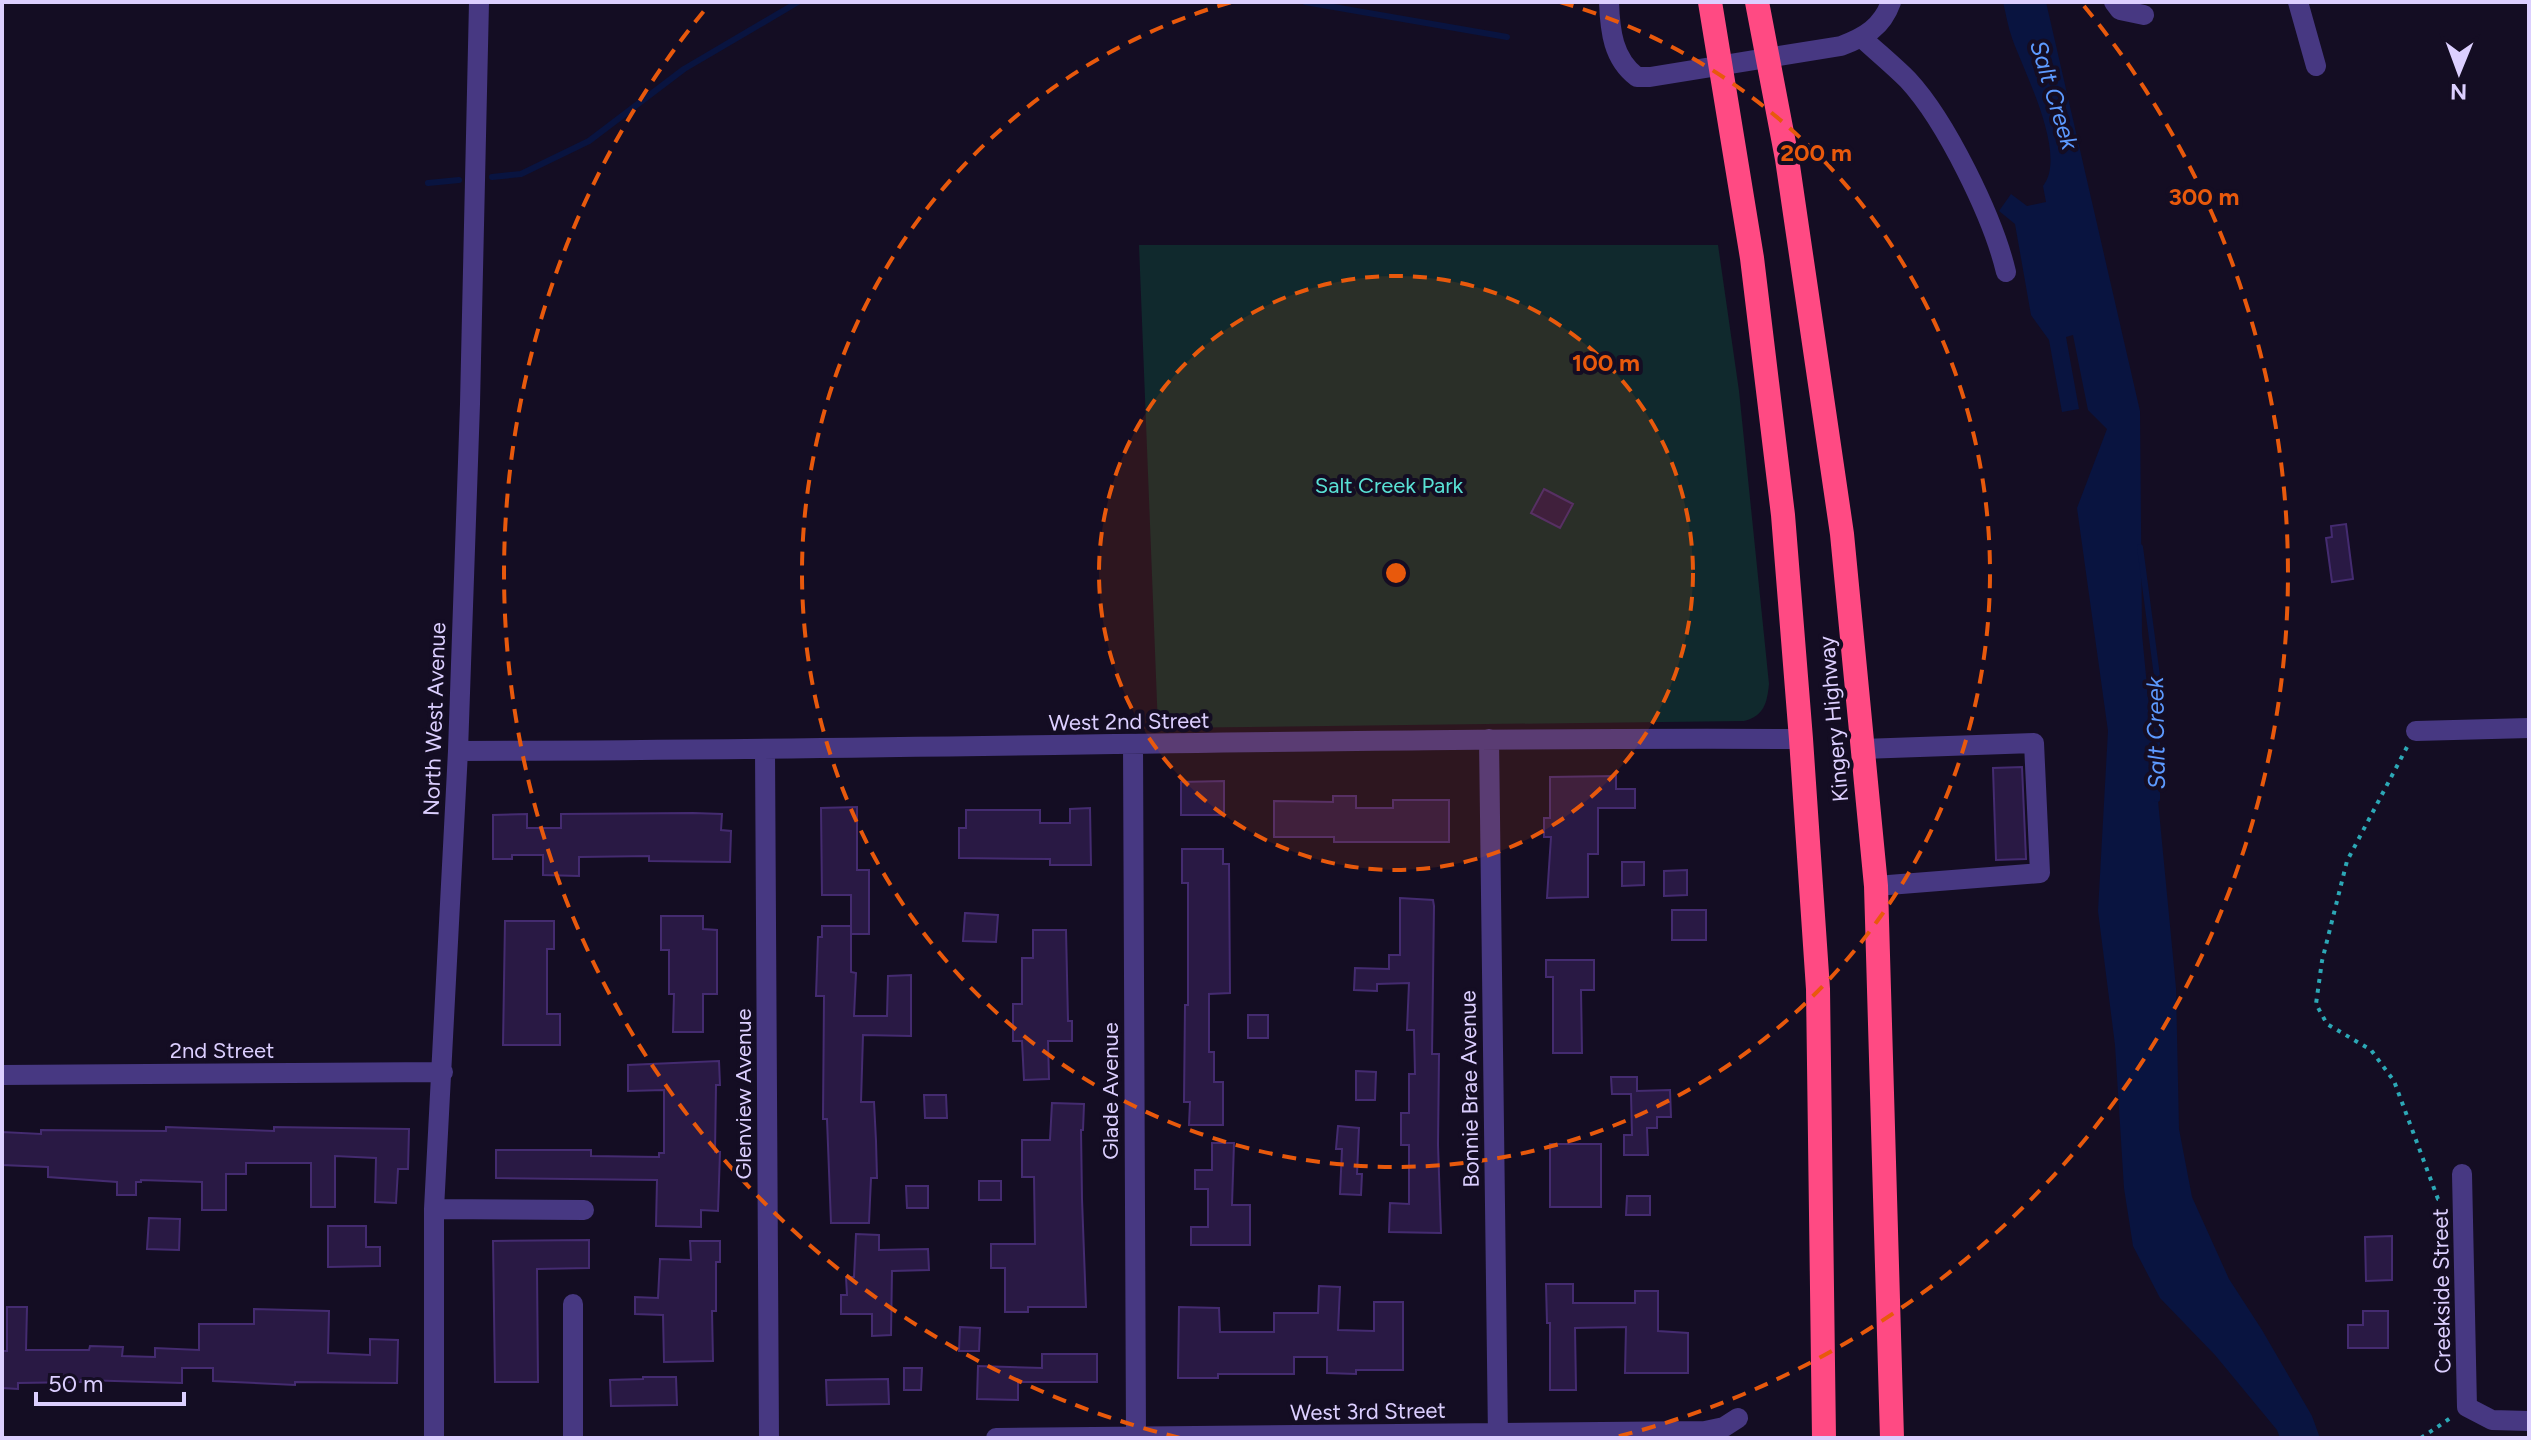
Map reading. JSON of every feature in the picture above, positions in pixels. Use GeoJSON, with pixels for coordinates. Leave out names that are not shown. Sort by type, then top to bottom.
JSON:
{"type":"FeatureCollection","features":[{"type":"Feature","properties":{"kind":"highway","name":"Kingery Highway"},"geometry":{"type":"LineString","coordinates":[[1710,2],[1752,258],[1781,499],[1801,739],[1818,989],[1824,1438]]}},
{"type":"Feature","properties":{"kind":"highway","name":"Kingery Highway"},"geometry":{"type":"LineString","coordinates":[[1757,2],[1787,159],[1842,534],[1876,886],[1892,1438]]}},
{"type":"Feature","properties":{"kind":"street","name":"North West Avenue"},"geometry":{"type":"LineString","coordinates":[[434,1438],[434,1209],[458,751],[479,2]]}},
{"type":"Feature","properties":{"kind":"street"},"geometry":{"type":"LineString","coordinates":[[1609,2],[1613,40],[1619,58],[1637,77],[1721,67],[1841,46],[1862,38],[1886,16],[1891,2]]}},
{"type":"Feature","properties":{"kind":"street"},"geometry":{"type":"LineString","coordinates":[[2114,2],[2120,10],[2144,15]]}},
{"type":"Feature","properties":{"kind":"street"},"geometry":{"type":"LineString","coordinates":[[2298,2],[2316,66]]}},
{"type":"Feature","properties":{"kind":"street"},"geometry":{"type":"LineString","coordinates":[[1862,38],[1909,82],[1940,125],[1992,223],[2006,272]]}},
{"type":"Feature","properties":{"kind":"street"},"geometry":{"type":"LineString","coordinates":[[2416,731],[2529,728]]}},
{"type":"Feature","properties":{"kind":"street","name":"West 2nd Street"},"geometry":{"type":"LineString","coordinates":[[458,751],[765,750],[1489,739],[1801,739]]}},
{"type":"Feature","properties":{"kind":"street","name":"Bonnie Brae Avenue"},"geometry":{"type":"LineString","coordinates":[[1489,739],[1498,1436]]}},
{"type":"Feature","properties":{"kind":"street"},"geometry":{"type":"LineString","coordinates":[[1862,749],[2034,743],[2040,873],[1876,886]]}},
{"type":"Feature","properties":{"kind":"street","name":"Glade Avenue"},"geometry":{"type":"LineString","coordinates":[[1133,744],[1136,1437]]}},
{"type":"Feature","properties":{"kind":"street","name":"Glenview Avenue"},"geometry":{"type":"LineString","coordinates":[[765,750],[769,1438]]}},
{"type":"Feature","properties":{"kind":"street","name":"2nd Street"},"geometry":{"type":"LineString","coordinates":[[2,1075],[443,1072]]}},
{"type":"Feature","properties":{"kind":"street","name":"Creekside Street"},"geometry":{"type":"LineString","coordinates":[[2462,1174],[2467,1407]]}},
{"type":"Feature","properties":{"kind":"street"},"geometry":{"type":"LineString","coordinates":[[434,1209],[584,1210]]}},
{"type":"Feature","properties":{"kind":"street"},"geometry":{"type":"LineString","coordinates":[[573,1304],[573,1438]]}},
{"type":"Feature","properties":{"kind":"street"},"geometry":{"type":"LineString","coordinates":[[2467,1407],[2492,1420],[2529,1421]]}},
{"type":"Feature","properties":{"kind":"street","name":"West 3rd Street"},"geometry":{"type":"LineString","coordinates":[[996,1438],[1498,1436],[1705,1431],[1724,1427],[1738,1418]]}},
{"type":"Feature","properties":{"kind":"path"},"geometry":{"type":"LineString","coordinates":[[2416,731],[2347,861],[2322,961],[2316,1004],[2327,1024],[2371,1050],[2394,1081],[2438,1199],[2463,1206]]}},
{"type":"Feature","properties":{"kind":"path"},"geometry":{"type":"LineString","coordinates":[[2421,1438],[2467,1407]]}},
{"type":"Feature","properties":{"kind":"green space","name":"Salt Creek Park"},"geometry":{"type":"Polygon","coordinates":[[[1139,245],[1718,245],[1739,391],[1769,684],[1760,712],[1744,721],[1158,728],[1139,245]]]}},
{"type":"Feature","properties":{"kind":"water"},"geometry":{"type":"Polygon","coordinates":[[[2003,2],[2046,2],[2140,411],[2142,634],[2176,988],[2179,1129],[2192,1197],[2229,1279],[2312,1416],[2320,1438],[2280,1438],[2277,1430],[2215,1355],[2160,1298],[2133,1246],[2124,1188],[2115,1045],[2098,911],[2108,731],[2077,508],[2107,429],[2088,410],[2073,335],[2066,337],[2079,409],[2062,412],[2049,340],[2031,315],[2015,224],[1999,211],[2011,194],[2027,206],[2046,202],[2043,186],[2049,172],[2050,155],[2041,113],[2012,38],[2003,2]]]}},
{"type":"Feature","properties":{"kind":"building"},"geometry":{"type":"Polygon","coordinates":[[[1544,489],[1573,504],[1560,528],[1531,513],[1544,489]]]}},
{"type":"Feature","properties":{"kind":"building"},"geometry":{"type":"Polygon","coordinates":[[[2346,524],[2353,579],[2332,582],[2326,538],[2332,537],[2331,526],[2346,524]]]}},
{"type":"Feature","properties":{"kind":"building"},"geometry":{"type":"Polygon","coordinates":[[[2022,767],[2026,859],[1996,860],[1993,768],[2022,767]]]}},
{"type":"Feature","properties":{"kind":"building"},"geometry":{"type":"Polygon","coordinates":[[[1616,776],[1616,789],[1635,789],[1635,808],[1598,808],[1598,854],[1588,854],[1588,897],[1547,898],[1551,837],[1544,837],[1544,818],[1550,818],[1550,777],[1616,776]]]}},
{"type":"Feature","properties":{"kind":"building"},"geometry":{"type":"Polygon","coordinates":[[[1224,781],[1224,815],[1181,815],[1181,782],[1224,781]]]}},
{"type":"Feature","properties":{"kind":"building"},"geometry":{"type":"Polygon","coordinates":[[[1333,796],[1356,796],[1356,808],[1393,808],[1393,800],[1449,800],[1449,842],[1334,842],[1334,837],[1274,837],[1274,801],[1333,802],[1333,796]]]}},
{"type":"Feature","properties":{"kind":"building"},"geometry":{"type":"Polygon","coordinates":[[[857,807],[857,870],[869,870],[869,934],[851,934],[851,895],[822,895],[821,808],[857,807]]]}},
{"type":"Feature","properties":{"kind":"building"},"geometry":{"type":"Polygon","coordinates":[[[1090,808],[1091,865],[1050,865],[1050,859],[959,858],[959,828],[966,828],[966,810],[1040,810],[1040,823],[1070,823],[1070,809],[1090,808]]]}},
{"type":"Feature","properties":{"kind":"building"},"geometry":{"type":"Polygon","coordinates":[[[527,814],[527,828],[561,828],[561,814],[722,814],[721,830],[731,831],[730,862],[649,861],[649,856],[579,857],[579,876],[543,875],[543,855],[512,855],[512,859],[493,859],[493,815],[527,814]]]}},
{"type":"Feature","properties":{"kind":"building"},"geometry":{"type":"Polygon","coordinates":[[[1182,849],[1223,849],[1223,864],[1229,864],[1230,993],[1209,994],[1209,1052],[1214,1052],[1214,1082],[1223,1082],[1223,1125],[1189,1125],[1190,1102],[1184,1102],[1188,883],[1182,883],[1182,849]]]}},
{"type":"Feature","properties":{"kind":"building"},"geometry":{"type":"Polygon","coordinates":[[[1622,862],[1644,862],[1644,885],[1622,886],[1622,862]]]}},
{"type":"Feature","properties":{"kind":"building"},"geometry":{"type":"Polygon","coordinates":[[[1687,870],[1687,895],[1664,896],[1664,871],[1687,870]]]}},
{"type":"Feature","properties":{"kind":"building"},"geometry":{"type":"Polygon","coordinates":[[[1400,898],[1433,900],[1434,906],[1432,1054],[1439,1054],[1441,1233],[1389,1232],[1390,1203],[1409,1204],[1409,1145],[1401,1145],[1401,1113],[1409,1113],[1409,1074],[1415,1074],[1414,1030],[1407,1030],[1409,983],[1377,984],[1377,991],[1354,990],[1355,968],[1389,969],[1389,955],[1400,955],[1400,898]]]}},
{"type":"Feature","properties":{"kind":"building"},"geometry":{"type":"Polygon","coordinates":[[[1672,910],[1706,910],[1706,940],[1672,940],[1672,910]]]}},
{"type":"Feature","properties":{"kind":"building"},"geometry":{"type":"Polygon","coordinates":[[[965,913],[998,915],[996,942],[963,941],[965,913]]]}},
{"type":"Feature","properties":{"kind":"building"},"geometry":{"type":"Polygon","coordinates":[[[661,916],[703,916],[703,929],[717,930],[717,994],[703,994],[703,1032],[673,1032],[674,994],[669,994],[669,950],[661,950],[661,916]]]}},
{"type":"Feature","properties":{"kind":"building"},"geometry":{"type":"Polygon","coordinates":[[[505,921],[554,921],[554,949],[547,949],[547,1014],[560,1014],[560,1045],[503,1045],[505,921]]]}},
{"type":"Feature","properties":{"kind":"building"},"geometry":{"type":"Polygon","coordinates":[[[822,926],[851,926],[851,972],[856,973],[854,1016],[887,1016],[888,976],[911,975],[911,1036],[863,1035],[861,1102],[874,1102],[876,1141],[877,1178],[871,1178],[869,1223],[831,1223],[827,1119],[823,1119],[824,996],[816,996],[818,937],[822,937],[822,926]]]}},
{"type":"Feature","properties":{"kind":"building"},"geometry":{"type":"Polygon","coordinates":[[[1033,930],[1066,930],[1068,1021],[1072,1021],[1072,1041],[1048,1041],[1049,1079],[1024,1080],[1022,1041],[1013,1041],[1013,1004],[1022,1004],[1022,958],[1033,958],[1033,930]]]}},
{"type":"Feature","properties":{"kind":"building"},"geometry":{"type":"Polygon","coordinates":[[[1546,960],[1594,960],[1594,990],[1581,990],[1582,1053],[1553,1053],[1553,977],[1546,977],[1546,960]]]}},
{"type":"Feature","properties":{"kind":"building"},"geometry":{"type":"Polygon","coordinates":[[[1248,1015],[1268,1015],[1268,1038],[1248,1038],[1248,1015]]]}},
{"type":"Feature","properties":{"kind":"building"},"geometry":{"type":"Polygon","coordinates":[[[719,1061],[715,1152],[720,1152],[718,1211],[701,1210],[701,1227],[656,1226],[657,1180],[496,1178],[496,1150],[591,1150],[591,1156],[659,1157],[659,1153],[664,1153],[664,1090],[628,1091],[628,1065],[719,1061]]]}},
{"type":"Feature","properties":{"kind":"building"},"geometry":{"type":"Polygon","coordinates":[[[1356,1071],[1376,1072],[1375,1100],[1356,1100],[1356,1071]]]}},
{"type":"Feature","properties":{"kind":"building"},"geometry":{"type":"Polygon","coordinates":[[[1611,1077],[1637,1077],[1637,1091],[1670,1090],[1671,1117],[1657,1117],[1657,1128],[1647,1128],[1648,1155],[1624,1155],[1624,1135],[1632,1135],[1631,1094],[1612,1094],[1611,1077]]]}},
{"type":"Feature","properties":{"kind":"building"},"geometry":{"type":"Polygon","coordinates":[[[924,1095],[946,1095],[947,1118],[925,1118],[924,1095]]]}},
{"type":"Feature","properties":{"kind":"building"},"geometry":{"type":"Polygon","coordinates":[[[1052,1103],[1084,1104],[1081,1130],[1086,1307],[1028,1307],[1028,1312],[1005,1312],[1005,1268],[991,1268],[991,1244],[1035,1244],[1034,1177],[1022,1177],[1022,1140],[1050,1140],[1052,1103]]]}},
{"type":"Feature","properties":{"kind":"building"},"geometry":{"type":"Polygon","coordinates":[[[1338,1126],[1359,1128],[1357,1174],[1362,1174],[1361,1195],[1340,1194],[1342,1149],[1336,1149],[1338,1126]]]}},
{"type":"Feature","properties":{"kind":"building"},"geometry":{"type":"Polygon","coordinates":[[[166,1127],[274,1131],[274,1127],[409,1129],[408,1169],[398,1169],[396,1203],[375,1202],[376,1158],[335,1156],[335,1207],[311,1207],[311,1163],[246,1163],[246,1174],[226,1174],[226,1210],[202,1210],[202,1182],[141,1180],[136,1182],[136,1195],[117,1195],[117,1182],[48,1177],[48,1167],[2,1165],[2,1132],[166,1131],[166,1127]]]}},
{"type":"Feature","properties":{"kind":"building"},"geometry":{"type":"Polygon","coordinates":[[[1212,1143],[1234,1143],[1232,1205],[1250,1205],[1250,1245],[1191,1245],[1191,1227],[1208,1227],[1208,1189],[1195,1189],[1195,1170],[1212,1170],[1212,1143]]]}},
{"type":"Feature","properties":{"kind":"building"},"geometry":{"type":"Polygon","coordinates":[[[1550,1144],[1601,1144],[1601,1207],[1550,1207],[1550,1144]]]}},
{"type":"Feature","properties":{"kind":"building"},"geometry":{"type":"Polygon","coordinates":[[[979,1181],[1001,1181],[1001,1200],[979,1200],[979,1181]]]}},
{"type":"Feature","properties":{"kind":"building"},"geometry":{"type":"Polygon","coordinates":[[[906,1186],[928,1186],[928,1208],[907,1208],[906,1186]]]}},
{"type":"Feature","properties":{"kind":"building"},"geometry":{"type":"Polygon","coordinates":[[[1627,1196],[1650,1196],[1650,1215],[1626,1215],[1627,1196]]]}},
{"type":"Feature","properties":{"kind":"building"},"geometry":{"type":"Polygon","coordinates":[[[149,1218],[180,1219],[179,1250],[147,1249],[149,1218]]]}},
{"type":"Feature","properties":{"kind":"building"},"geometry":{"type":"Polygon","coordinates":[[[328,1226],[366,1226],[366,1247],[380,1247],[380,1266],[328,1267],[328,1226]]]}},
{"type":"Feature","properties":{"kind":"building"},"geometry":{"type":"Polygon","coordinates":[[[856,1234],[879,1235],[879,1250],[928,1249],[929,1270],[892,1271],[891,1335],[872,1336],[872,1314],[841,1314],[841,1295],[847,1295],[846,1277],[854,1277],[856,1234]]]}},
{"type":"Feature","properties":{"kind":"building"},"geometry":{"type":"Polygon","coordinates":[[[2392,1236],[2392,1280],[2366,1281],[2365,1237],[2392,1236]]]}},
{"type":"Feature","properties":{"kind":"building"},"geometry":{"type":"Polygon","coordinates":[[[589,1240],[589,1268],[537,1269],[538,1382],[495,1382],[493,1241],[589,1240]]]}},
{"type":"Feature","properties":{"kind":"building"},"geometry":{"type":"Polygon","coordinates":[[[690,1241],[720,1241],[720,1262],[716,1262],[716,1311],[712,1311],[713,1361],[664,1362],[663,1315],[635,1314],[635,1297],[658,1298],[660,1259],[691,1260],[690,1241]]]}},
{"type":"Feature","properties":{"kind":"building"},"geometry":{"type":"Polygon","coordinates":[[[1546,1284],[1573,1284],[1573,1303],[1635,1303],[1635,1291],[1658,1291],[1658,1331],[1688,1333],[1688,1373],[1625,1373],[1626,1327],[1575,1328],[1576,1390],[1550,1390],[1550,1323],[1547,1323],[1546,1284]]]}},
{"type":"Feature","properties":{"kind":"building"},"geometry":{"type":"Polygon","coordinates":[[[1319,1286],[1340,1287],[1338,1330],[1374,1331],[1374,1302],[1403,1302],[1403,1370],[1327,1373],[1327,1357],[1294,1357],[1294,1374],[1218,1374],[1218,1378],[1178,1378],[1179,1307],[1219,1308],[1220,1332],[1274,1332],[1274,1313],[1318,1313],[1319,1286]]]}},
{"type":"Feature","properties":{"kind":"building"},"geometry":{"type":"Polygon","coordinates":[[[7,1307],[27,1307],[26,1350],[123,1347],[122,1356],[155,1357],[155,1348],[199,1350],[199,1324],[254,1324],[254,1309],[329,1311],[328,1353],[370,1355],[370,1339],[398,1340],[397,1383],[295,1382],[295,1385],[213,1381],[213,1368],[182,1368],[182,1383],[81,1380],[18,1383],[18,1389],[2,1388],[2,1351],[7,1351],[7,1307]]]}},
{"type":"Feature","properties":{"kind":"building"},"geometry":{"type":"Polygon","coordinates":[[[2363,1311],[2388,1311],[2388,1348],[2348,1348],[2348,1325],[2363,1325],[2363,1311]]]}},
{"type":"Feature","properties":{"kind":"building"},"geometry":{"type":"Polygon","coordinates":[[[960,1327],[980,1328],[979,1351],[959,1351],[960,1327]]]}},
{"type":"Feature","properties":{"kind":"building"},"geometry":{"type":"Polygon","coordinates":[[[1042,1354],[1097,1354],[1097,1382],[1018,1382],[1018,1400],[977,1399],[978,1366],[1042,1368],[1042,1354]]]}},
{"type":"Feature","properties":{"kind":"building"},"geometry":{"type":"Polygon","coordinates":[[[904,1368],[922,1368],[921,1390],[904,1390],[904,1368]]]}},
{"type":"Feature","properties":{"kind":"building"},"geometry":{"type":"Polygon","coordinates":[[[676,1377],[677,1405],[611,1406],[610,1380],[676,1377]]]}},
{"type":"Feature","properties":{"kind":"building"},"geometry":{"type":"Polygon","coordinates":[[[888,1379],[889,1404],[827,1405],[826,1380],[888,1379]]]}},
{"type":"Feature","properties":{"kind":"waterway"},"geometry":{"type":"LineString","coordinates":[[492,177],[521,174],[589,141],[684,69],[798,2]]}},
{"type":"Feature","properties":{"kind":"waterway"},"geometry":{"type":"LineString","coordinates":[[1305,2],[1507,37]]}},
{"type":"Feature","properties":{"kind":"waterway"},"geometry":{"type":"LineString","coordinates":[[428,183],[459,180]]}},
{"type":"Feature","properties":{"kind":"waterway","name":"Salt Creek"},"geometry":{"type":"LineString","coordinates":[[2140,547],[2157,676],[2157,799]]}}]}
